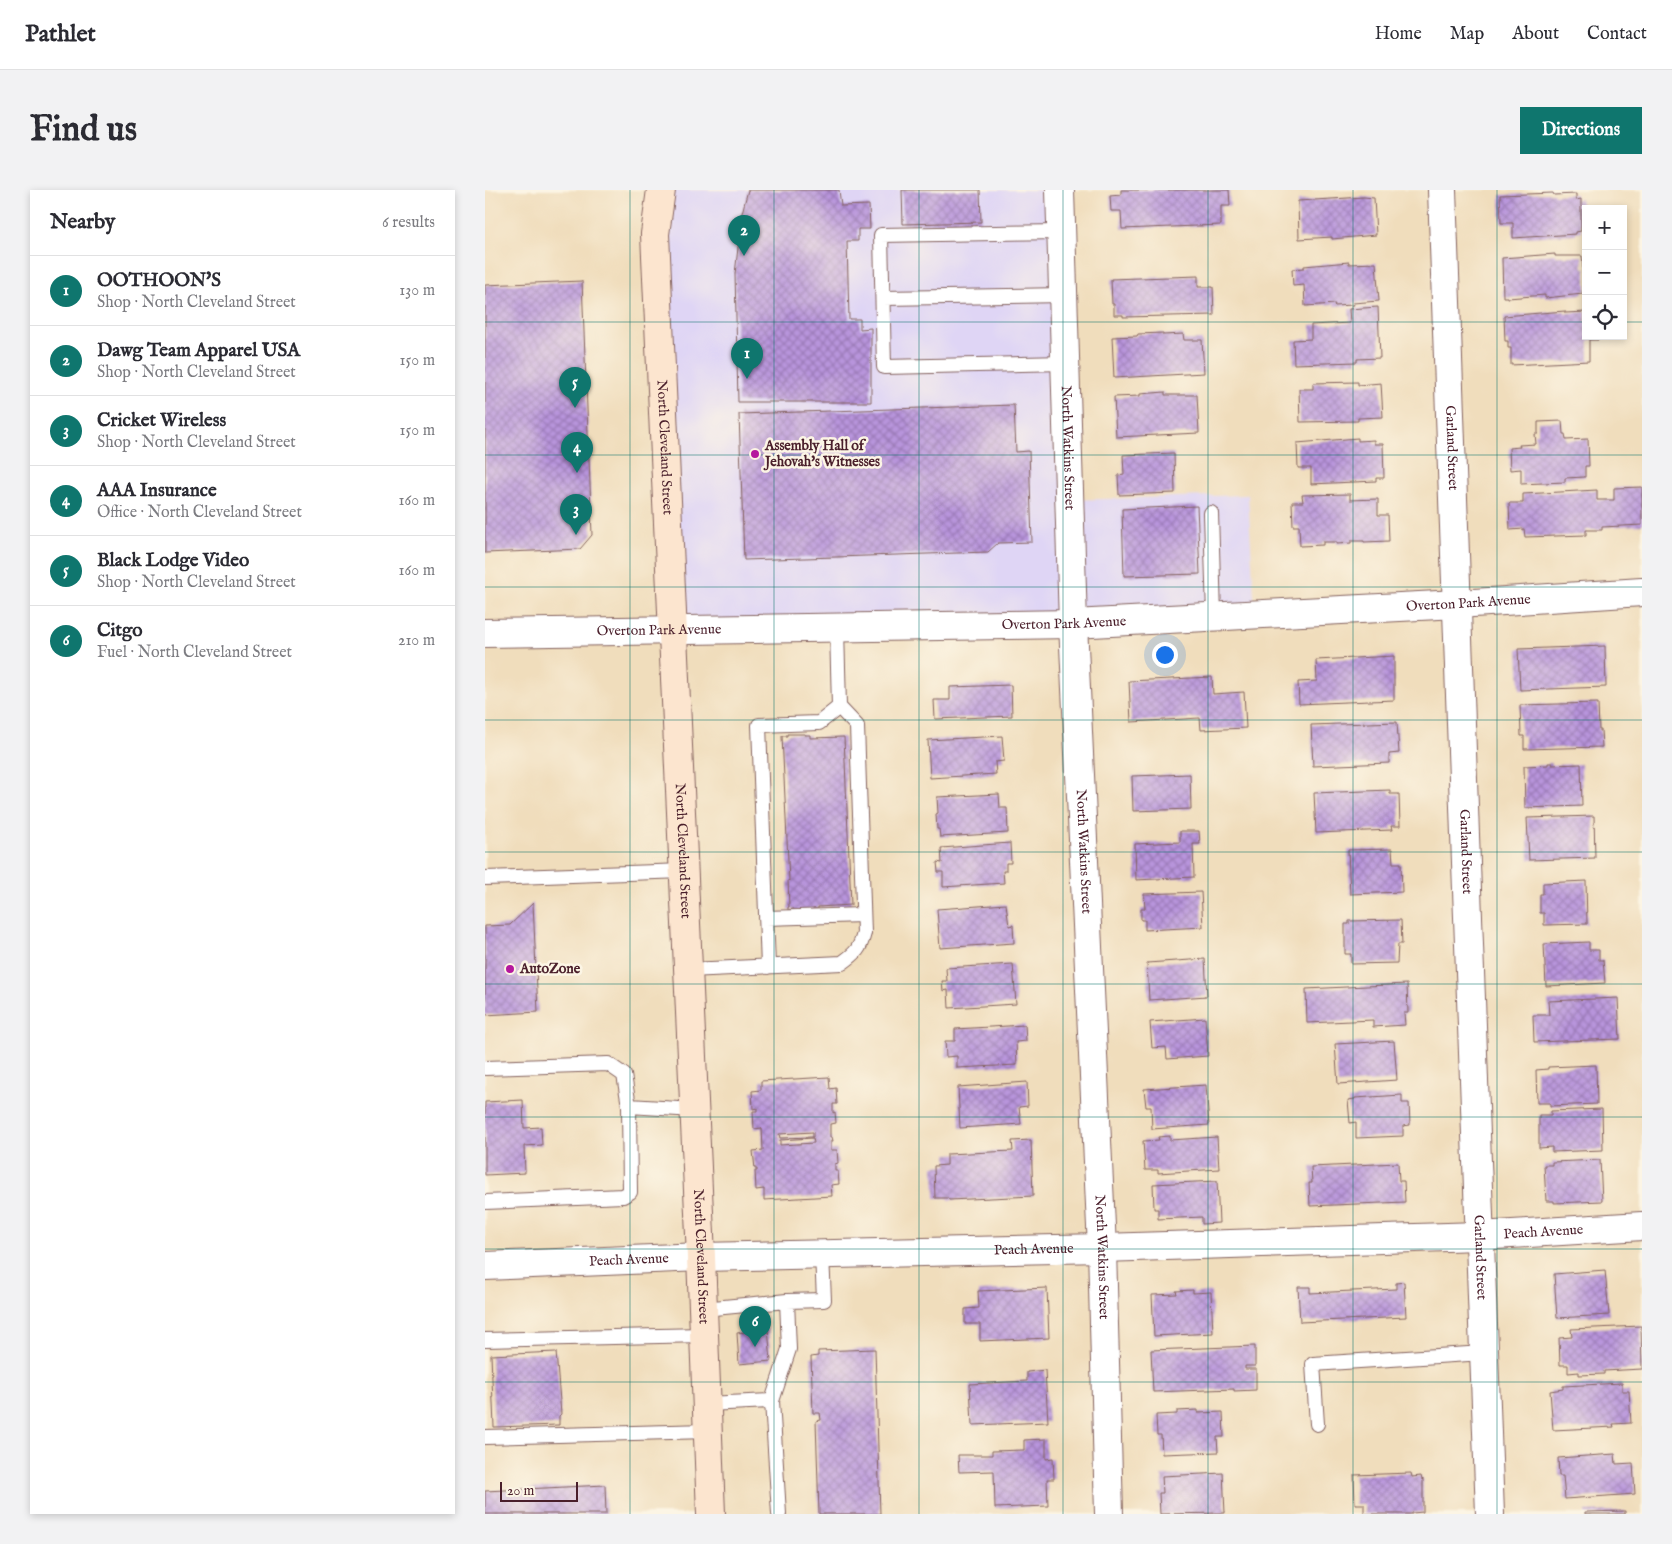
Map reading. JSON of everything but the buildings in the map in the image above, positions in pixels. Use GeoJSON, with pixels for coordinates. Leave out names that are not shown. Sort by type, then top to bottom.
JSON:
{"type":"FeatureCollection","features":[{"type":"Feature","properties":{"kind":"main road","name":"North Cleveland Street"},"geometry":{"type":"LineString","coordinates":[[661,190],[655,234],[689,970],[711,1514]]}},
{"type":"Feature","properties":{"kind":"street","name":"North Watkins Street"},"geometry":{"type":"LineString","coordinates":[[1060,190],[1073,624],[1103,1248],[1109,1514]]}},
{"type":"Feature","properties":{"kind":"street","name":"Garland Street"},"geometry":{"type":"LineString","coordinates":[[1442,190],[1490,1514]]}},
{"type":"Feature","properties":{"kind":"street","name":"Overton Park Avenue"},"geometry":{"type":"LineString","coordinates":[[485,633],[1073,624],[1458,604],[1642,592]]}},
{"type":"Feature","properties":{"kind":"street","name":"Peach Avenue"},"geometry":{"type":"LineString","coordinates":[[485,1266],[701,1257],[1103,1248],[1479,1236],[1642,1226]]}},
{"type":"Feature","properties":{"kind":"lane"},"geometry":{"type":"LineString","coordinates":[[1061,232],[881,235],[885,367],[1065,363]]}},
{"type":"Feature","properties":{"kind":"lane"},"geometry":{"type":"LineString","coordinates":[[883,298],[1063,295]]}},
{"type":"Feature","properties":{"kind":"lane"},"geometry":{"type":"LineString","coordinates":[[1211,513],[1214,616]]}},
{"type":"Feature","properties":{"kind":"lane"},"geometry":{"type":"LineString","coordinates":[[689,970],[842,963],[854,955],[861,945],[864,933],[857,726],[839,707],[837,628]]}},
{"type":"Feature","properties":{"kind":"lane"},"geometry":{"type":"LineString","coordinates":[[768,967],[759,725],[819,723],[839,707]]}},
{"type":"Feature","properties":{"kind":"lane"},"geometry":{"type":"LineString","coordinates":[[485,878],[684,871]]}},
{"type":"Feature","properties":{"kind":"lane"},"geometry":{"type":"LineString","coordinates":[[766,918],[863,915]]}},
{"type":"Feature","properties":{"kind":"lane"},"geometry":{"type":"LineString","coordinates":[[485,1068],[608,1064],[624,1075],[629,1106],[630,1192],[623,1196],[485,1202]]}},
{"type":"Feature","properties":{"kind":"lane"},"geometry":{"type":"LineString","coordinates":[[629,1106],[695,1110]]}},
{"type":"Feature","properties":{"kind":"lane"},"geometry":{"type":"LineString","coordinates":[[485,1340],[704,1322],[787,1302],[824,1300],[822,1254]]}},
{"type":"Feature","properties":{"kind":"lane"},"geometry":{"type":"LineString","coordinates":[[779,1514],[772,1401],[789,1349],[787,1302]]}},
{"type":"Feature","properties":{"kind":"lane"},"geometry":{"type":"LineString","coordinates":[[1317,1424],[1313,1364],[1483,1354]]}},
{"type":"Feature","properties":{"kind":"lane"},"geometry":{"type":"LineString","coordinates":[[707,1404],[772,1401]]}},
{"type":"Feature","properties":{"kind":"lane"},"geometry":{"type":"LineString","coordinates":[[485,1437],[708,1431]]}},
{"type":"Feature","properties":{"kind":"shaded area"},"geometry":{"type":"Polygon","coordinates":[[[661,190],[1060,190],[1069,500],[1248,495],[1255,615],[673,631],[661,190]]]}},
{"type":"Feature","properties":{"kind":"place","name":"Dawg Team Apparel USA"},"geometry":{"type":"Point","coordinates":[744,256]}},
{"type":"Feature","properties":{"kind":"place","name":"OOTHOON'S"},"geometry":{"type":"Point","coordinates":[747,379]}},
{"type":"Feature","properties":{"kind":"place","name":"Black Lodge Video"},"geometry":{"type":"Point","coordinates":[575,408]}},
{"type":"Feature","properties":{"kind":"place","name":"Assembly Hall of Jehovah's Witnesses"},"geometry":{"type":"Point","coordinates":[755,454]}},
{"type":"Feature","properties":{"kind":"place","name":"AAA Insurance"},"geometry":{"type":"Point","coordinates":[577,473]}},
{"type":"Feature","properties":{"kind":"place","name":"Cricket Wireless"},"geometry":{"type":"Point","coordinates":[576,535]}},
{"type":"Feature","properties":{"kind":"place","name":"AutoZone"},"geometry":{"type":"Point","coordinates":[510,969]}},
{"type":"Feature","properties":{"kind":"place","name":"Citgo"},"geometry":{"type":"Point","coordinates":[755,1347]}}]}
